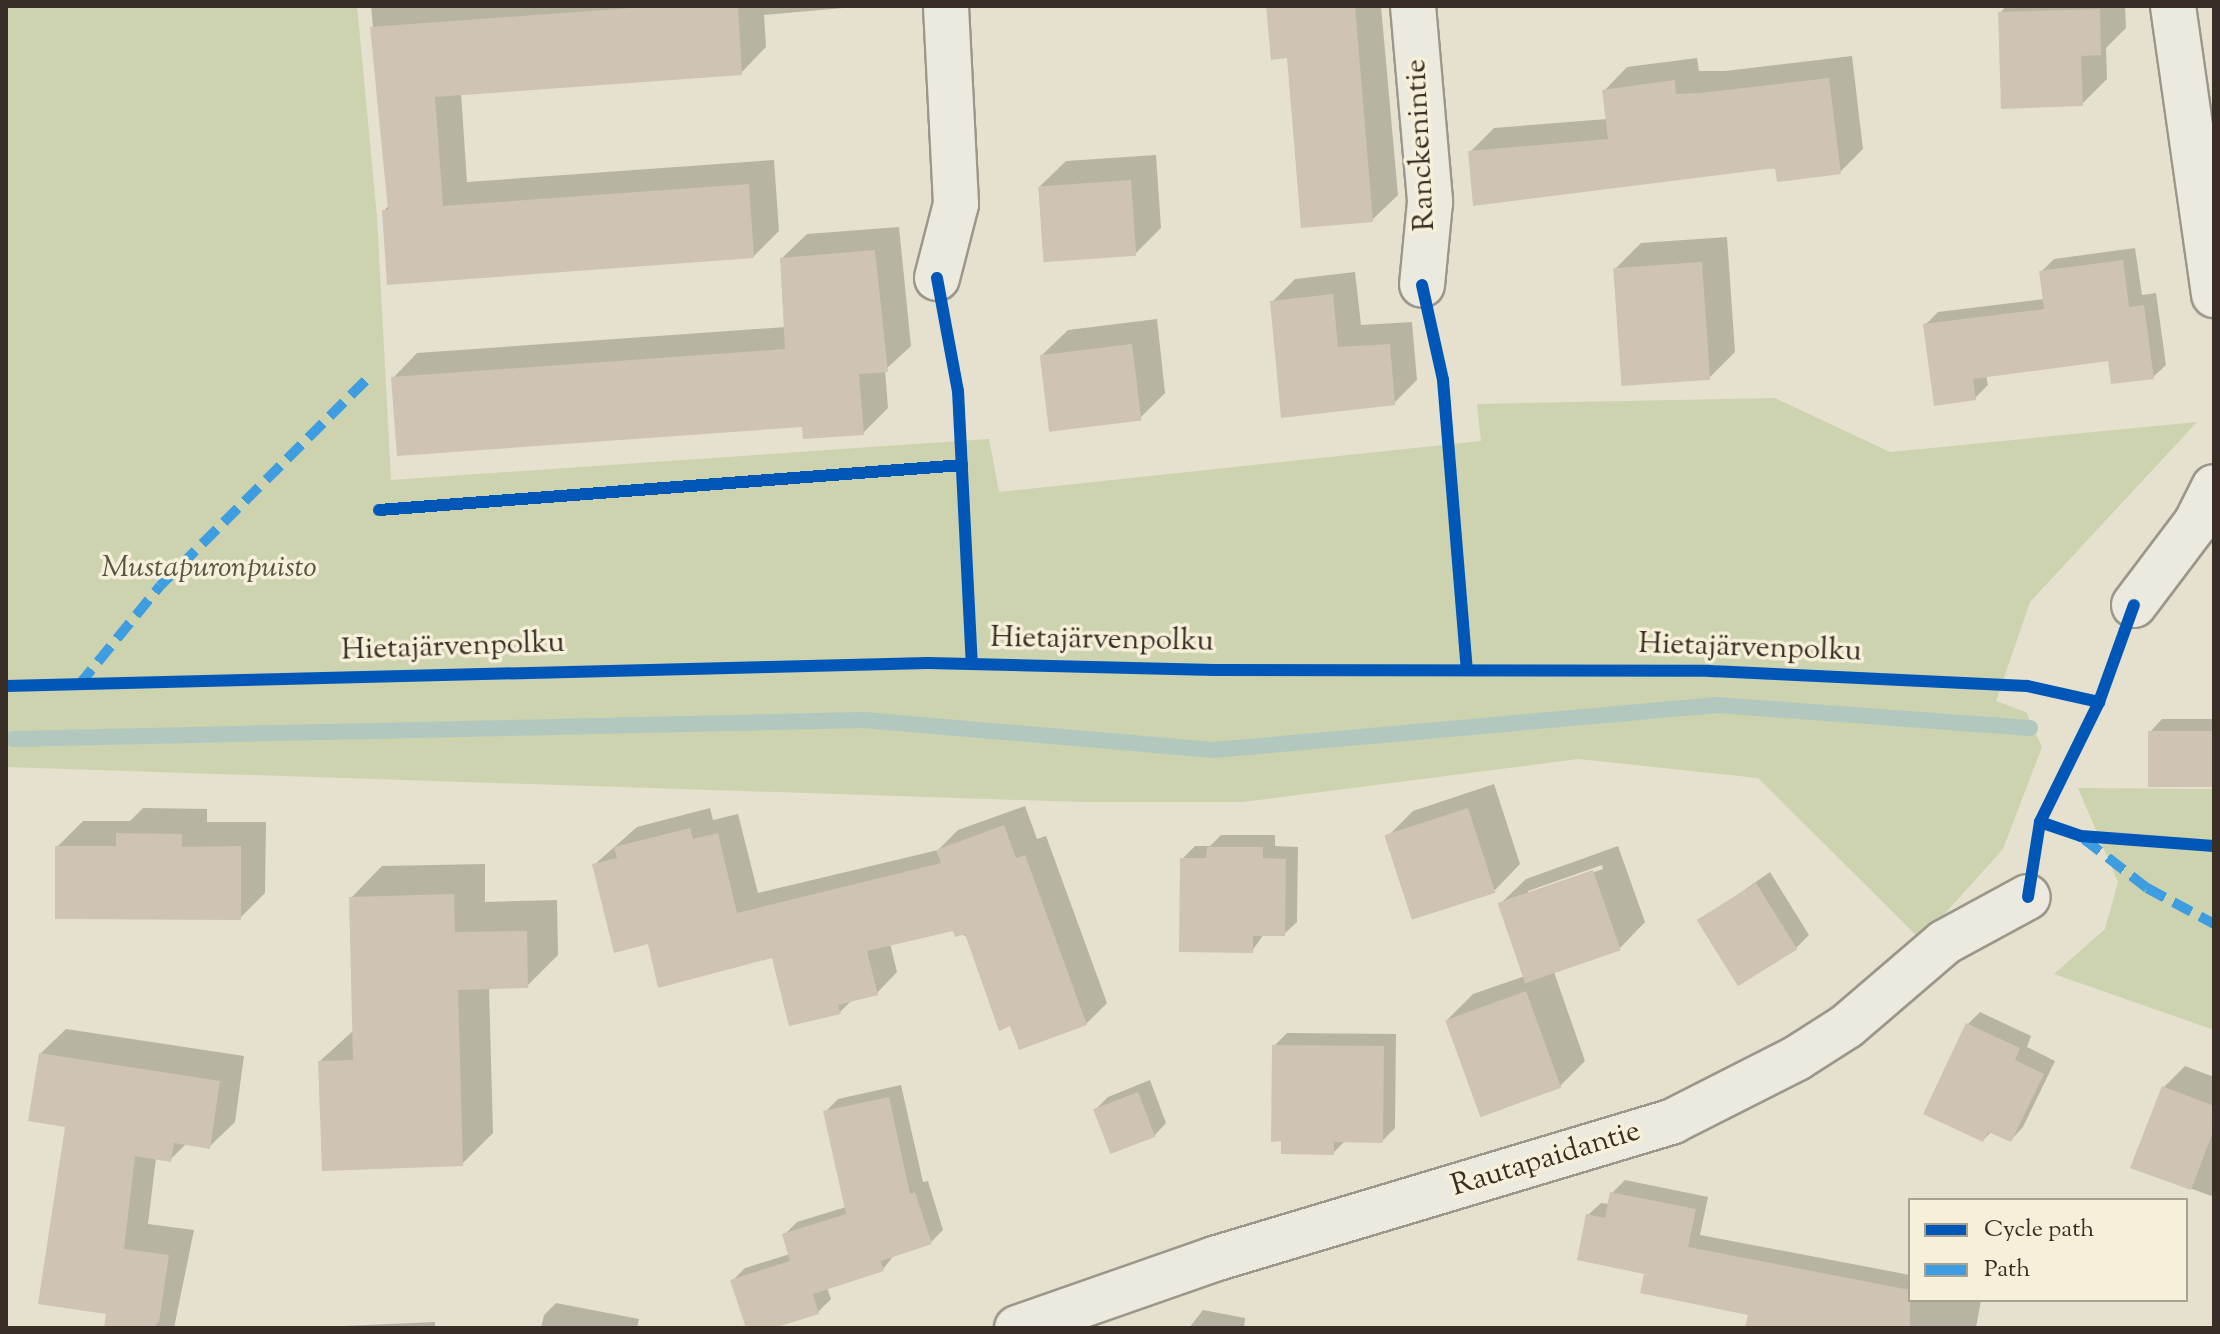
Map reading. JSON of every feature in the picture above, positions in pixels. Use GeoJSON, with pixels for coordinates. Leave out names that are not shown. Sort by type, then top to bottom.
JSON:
{"type":"FeatureCollection","features":[{"type":"Feature","properties":{"kind":"street"},"geometry":{"type":"LineString","coordinates":[[937,278],[956,204],[946,6]]}},
{"type":"Feature","properties":{"kind":"street","name":"Ranckenintie"},"geometry":{"type":"LineString","coordinates":[[1413,6],[1430,202],[1422,285]]}},
{"type":"Feature","properties":{"kind":"street"},"geometry":{"type":"LineString","coordinates":[[2173,6],[2214,295]]}},
{"type":"Feature","properties":{"kind":"street"},"geometry":{"type":"LineString","coordinates":[[2134,605],[2196,523],[2214,487]]}},
{"type":"Feature","properties":{"kind":"street","name":"Rautapaidantie"},"geometry":{"type":"LineString","coordinates":[[1017,1328],[1214,1259],[1673,1121],[1797,1058],[1847,1026],[1945,942],[2028,897]]}},
{"type":"Feature","properties":{"kind":"green space","name":"Mustapuronpuisto"},"geometry":{"type":"Polygon","coordinates":[[[6,6],[357,6],[377,217],[391,480],[989,439],[999,492],[1481,441],[1477,404],[1775,398],[1890,452],[2197,422],[2030,602],[1996,701],[2026,712],[2042,747],[2003,849],[1921,940],[1758,778],[1578,759],[1243,802],[1082,802],[6,767],[6,6]]]}},
{"type":"Feature","properties":{"kind":"green space"},"geometry":{"type":"Polygon","coordinates":[[[2078,788],[2214,789],[2214,1030],[2054,974],[2105,929],[2118,882],[2078,788]]]}},
{"type":"Feature","properties":{"kind":"building"},"geometry":{"type":"Polygon","coordinates":[[[659,6],[738,6],[742,75],[435,97],[443,206],[749,184],[754,258],[387,285],[382,210],[388,210],[370,27],[659,6]]]}},
{"type":"Feature","properties":{"kind":"building"},"geometry":{"type":"Polygon","coordinates":[[[1266,6],[1355,6],[1373,222],[1301,228],[1287,58],[1271,60],[1266,6]]]}},
{"type":"Feature","properties":{"kind":"building"},"geometry":{"type":"Polygon","coordinates":[[[2100,9],[2101,55],[2081,56],[2083,106],[2001,109],[1998,12],[2100,9]]]}},
{"type":"Feature","properties":{"kind":"building"},"geometry":{"type":"Polygon","coordinates":[[[1829,78],[1841,174],[1777,182],[1775,168],[1473,206],[1468,151],[1608,139],[1602,90],[1675,80],[1676,94],[1700,93],[1829,78]]]}},
{"type":"Feature","properties":{"kind":"building"},"geometry":{"type":"Polygon","coordinates":[[[1131,180],[1136,256],[1044,262],[1038,186],[1131,180]]]}},
{"type":"Feature","properties":{"kind":"building"},"geometry":{"type":"Polygon","coordinates":[[[875,250],[888,372],[859,374],[864,435],[803,439],[802,427],[397,456],[391,377],[785,349],[780,258],[875,250]]]}},
{"type":"Feature","properties":{"kind":"building"},"geometry":{"type":"Polygon","coordinates":[[[2123,260],[2129,307],[2144,305],[2154,379],[2111,384],[2108,361],[1973,379],[1976,400],[1934,406],[1923,324],[2044,309],[2039,271],[2123,260]]]}},
{"type":"Feature","properties":{"kind":"building"},"geometry":{"type":"Polygon","coordinates":[[[1702,262],[1710,380],[1621,386],[1613,268],[1702,262]]]}},
{"type":"Feature","properties":{"kind":"building"},"geometry":{"type":"Polygon","coordinates":[[[1333,294],[1338,347],[1390,344],[1395,405],[1281,418],[1270,301],[1333,294]]]}},
{"type":"Feature","properties":{"kind":"building"},"geometry":{"type":"Polygon","coordinates":[[[1132,344],[1141,420],[1049,432],[1040,355],[1132,344]]]}},
{"type":"Feature","properties":{"kind":"building"},"geometry":{"type":"Polygon","coordinates":[[[2148,731],[2214,731],[2214,787],[2148,787],[2148,731]]]}},
{"type":"Feature","properties":{"kind":"building"},"geometry":{"type":"Polygon","coordinates":[[[1468,808],[1496,893],[1412,920],[1384,835],[1468,808]]]}},
{"type":"Feature","properties":{"kind":"building"},"geometry":{"type":"Polygon","coordinates":[[[1004,825],[1016,858],[1025,855],[1087,1025],[1019,1050],[1010,1026],[999,1031],[965,934],[955,937],[953,931],[867,951],[878,995],[838,1005],[841,1014],[789,1026],[772,958],[658,988],[648,944],[614,953],[592,864],[617,858],[614,847],[690,828],[693,839],[718,833],[737,913],[941,863],[936,850],[1004,825]]]}},
{"type":"Feature","properties":{"kind":"building"},"geometry":{"type":"Polygon","coordinates":[[[116,833],[182,834],[182,847],[241,846],[241,920],[55,919],[55,846],[116,846],[116,833]]]}},
{"type":"Feature","properties":{"kind":"building"},"geometry":{"type":"Polygon","coordinates":[[[1207,847],[1263,847],[1263,858],[1286,859],[1285,936],[1253,936],[1253,953],[1179,952],[1180,858],[1206,858],[1207,847]]]}},
{"type":"Feature","properties":{"kind":"building"},"geometry":{"type":"Polygon","coordinates":[[[1593,870],[1621,950],[1525,983],[1498,903],[1593,870]]]}},
{"type":"Feature","properties":{"kind":"building"},"geometry":{"type":"Polygon","coordinates":[[[1756,883],[1797,949],[1738,986],[1697,920],[1756,883]]]}},
{"type":"Feature","properties":{"kind":"building"},"geometry":{"type":"Polygon","coordinates":[[[454,894],[455,932],[527,931],[528,988],[458,990],[463,1166],[322,1171],[318,1061],[353,1060],[349,897],[454,894]]]}},
{"type":"Feature","properties":{"kind":"building"},"geometry":{"type":"Polygon","coordinates":[[[1526,991],[1561,1088],[1480,1117],[1445,1020],[1526,991]]]}},
{"type":"Feature","properties":{"kind":"building"},"geometry":{"type":"Polygon","coordinates":[[[1966,1023],[2020,1048],[2015,1060],[2044,1074],[2011,1142],[1988,1132],[1983,1142],[1923,1114],[1966,1023]]]}},
{"type":"Feature","properties":{"kind":"building"},"geometry":{"type":"Polygon","coordinates":[[[1272,1045],[1384,1046],[1383,1143],[1334,1142],[1334,1155],[1281,1154],[1281,1141],[1271,1142],[1272,1045]]]}},
{"type":"Feature","properties":{"kind":"building"},"geometry":{"type":"Polygon","coordinates":[[[39,1053],[220,1081],[210,1149],[174,1143],[171,1162],[135,1156],[124,1249],[169,1255],[159,1322],[153,1328],[104,1328],[106,1314],[38,1304],[65,1127],[28,1121],[39,1053]]]}},
{"type":"Feature","properties":{"kind":"building"},"geometry":{"type":"Polygon","coordinates":[[[2162,1086],[2214,1106],[2214,1129],[2191,1190],[2130,1168],[2162,1086]]]}},
{"type":"Feature","properties":{"kind":"building"},"geometry":{"type":"Polygon","coordinates":[[[1138,1092],[1155,1137],[1110,1154],[1093,1109],[1138,1092]]]}},
{"type":"Feature","properties":{"kind":"building"},"geometry":{"type":"Polygon","coordinates":[[[889,1097],[910,1194],[915,1192],[932,1244],[881,1261],[884,1271],[813,1294],[819,1314],[774,1328],[746,1328],[730,1280],[790,1261],[782,1234],[846,1214],[823,1111],[889,1097]]]}},
{"type":"Feature","properties":{"kind":"building"},"geometry":{"type":"Polygon","coordinates":[[[1610,1192],[1696,1209],[1688,1247],[1908,1290],[1910,1328],[1745,1328],[1748,1315],[1640,1293],[1644,1274],[1577,1260],[1586,1214],[1605,1218],[1610,1192]]]}},
{"type":"Feature","properties":{"kind":"waterway"},"geometry":{"type":"LineString","coordinates":[[13,739],[864,720],[1214,750],[1717,705],[2030,728]]}},
{"type":"Feature","properties":{"kind":"marked path"},"geometry":{"type":"LineString","coordinates":[[79,685],[160,586],[368,378]]}},
{"type":"Feature","properties":{"kind":"marked path"},"geometry":{"type":"LineString","coordinates":[[2084,839],[2147,888],[2214,924]]}},
{"type":"Feature","properties":{"kind":"cycle path"},"geometry":{"type":"LineString","coordinates":[[937,278],[958,391],[972,664]]}},
{"type":"Feature","properties":{"kind":"cycle path"},"geometry":{"type":"LineString","coordinates":[[1422,285],[1443,380],[1467,670]]}},
{"type":"Feature","properties":{"kind":"cycle path"},"geometry":{"type":"LineString","coordinates":[[379,510],[962,465]]}},
{"type":"Feature","properties":{"kind":"cycle path"},"geometry":{"type":"LineString","coordinates":[[2028,897],[2040,822],[2099,702],[2134,605]]}},
{"type":"Feature","properties":{"kind":"cycle path","name":"Hietajärvenpolku"},"geometry":{"type":"LineString","coordinates":[[6,686],[928,663],[1214,670],[1710,671],[2027,686],[2099,702]]}},
{"type":"Feature","properties":{"kind":"cycle path"},"geometry":{"type":"LineString","coordinates":[[2040,822],[2081,836],[2214,846]]}}]}
